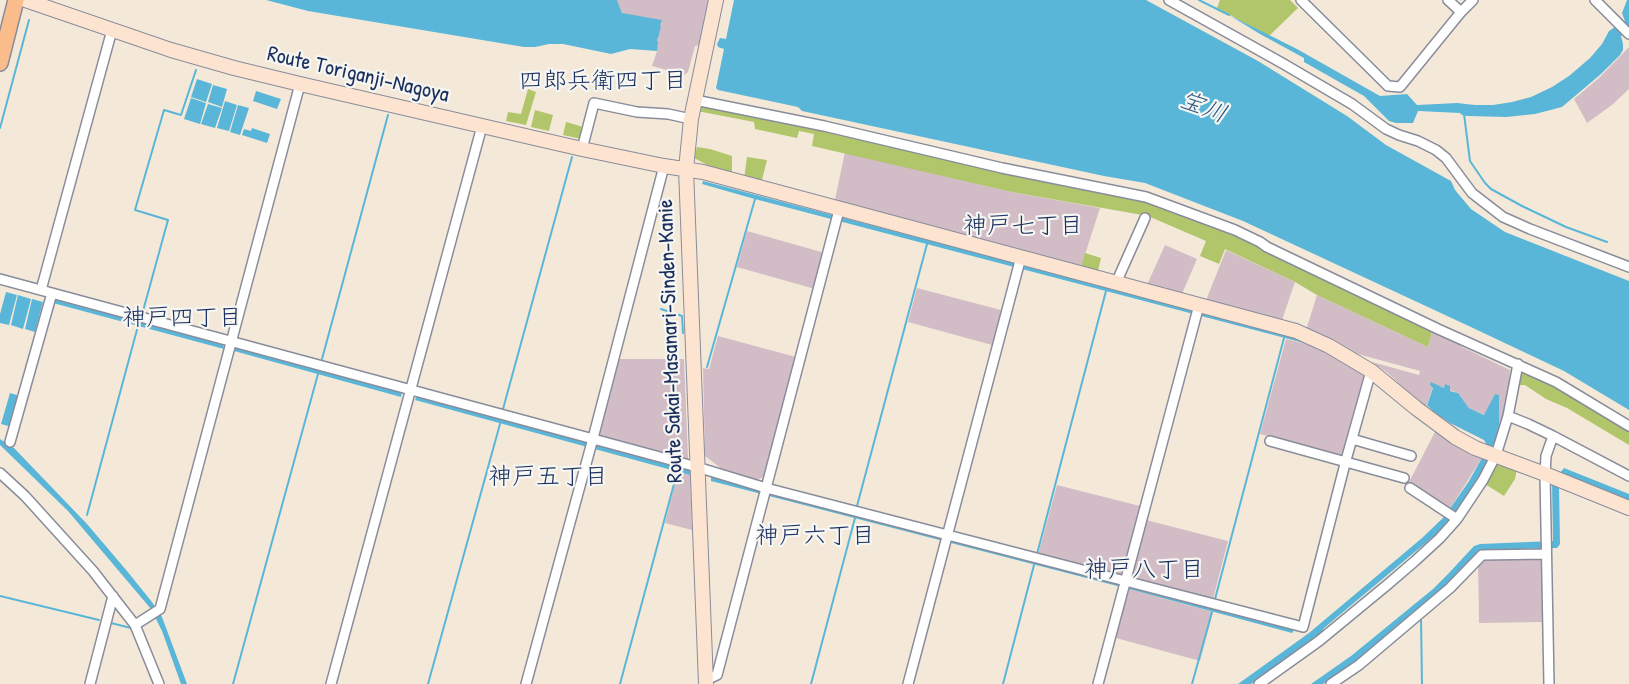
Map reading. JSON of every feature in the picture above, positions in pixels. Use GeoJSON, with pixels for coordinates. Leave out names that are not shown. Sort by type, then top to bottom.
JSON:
{"type":"FeatureCollection","features":[{"type":"Feature","properties":{"kind":"main road"},"geometry":{"type":"LineString","coordinates":[[0,63],[16,0]]}},
{"type":"Feature","properties":{"kind":"main road","name":"Route Toriganji-Nagoya"},"geometry":{"type":"LineString","coordinates":[[25,0],[171,50],[300,84],[582,149],[703,172],[838,215],[1019,263],[1116,283],[1197,310],[1296,331],[1329,346],[1371,371],[1455,437],[1629,508]]}},
{"type":"Feature","properties":{"kind":"main road","name":"Route Sakai-Masanari-Sinden-Kanie"},"geometry":{"type":"LineString","coordinates":[[706,682],[686,169],[691,119],[716,0]]}},
{"type":"Feature","properties":{"kind":"street"},"geometry":{"type":"LineString","coordinates":[[1169,0],[1352,104],[1386,129],[1436,150],[1446,158],[1472,193],[1503,217],[1629,267]]}},
{"type":"Feature","properties":{"kind":"street"},"geometry":{"type":"LineString","coordinates":[[1301,0],[1388,86],[1400,87],[1473,0]]}},
{"type":"Feature","properties":{"kind":"street"},"geometry":{"type":"LineString","coordinates":[[1449,0],[1461,12]]}},
{"type":"Feature","properties":{"kind":"street"},"geometry":{"type":"LineString","coordinates":[[1595,0],[1629,34]]}},
{"type":"Feature","properties":{"kind":"street"},"geometry":{"type":"LineString","coordinates":[[41,290],[112,30]]}},
{"type":"Feature","properties":{"kind":"street"},"geometry":{"type":"LineString","coordinates":[[135,626],[155,612],[300,84]]}},
{"type":"Feature","properties":{"kind":"street"},"geometry":{"type":"LineString","coordinates":[[695,100],[824,126],[1002,168],[1146,197],[1235,230],[1428,324],[1556,382],[1629,426]]}},
{"type":"Feature","properties":{"kind":"street"},"geometry":{"type":"LineString","coordinates":[[582,149],[594,103],[691,119]]}},
{"type":"Feature","properties":{"kind":"street"},"geometry":{"type":"LineString","coordinates":[[331,684],[482,126]]}},
{"type":"Feature","properties":{"kind":"street"},"geometry":{"type":"LineString","coordinates":[[526,684],[592,444],[664,166]]}},
{"type":"Feature","properties":{"kind":"street"},"geometry":{"type":"LineString","coordinates":[[706,682],[717,675],[838,215]]}},
{"type":"Feature","properties":{"kind":"street"},"geometry":{"type":"LineString","coordinates":[[1116,283],[1145,218]]}},
{"type":"Feature","properties":{"kind":"street"},"geometry":{"type":"LineString","coordinates":[[908,684],[1019,263]]}},
{"type":"Feature","properties":{"kind":"street"},"geometry":{"type":"LineString","coordinates":[[0,279],[411,390],[592,444],[697,467],[765,491],[1125,584],[1303,627],[1371,371]]}},
{"type":"Feature","properties":{"kind":"street"},"geometry":{"type":"LineString","coordinates":[[10,442],[52,293]]}},
{"type":"Feature","properties":{"kind":"street"},"geometry":{"type":"LineString","coordinates":[[1098,684],[1197,310]]}},
{"type":"Feature","properties":{"kind":"street"},"geometry":{"type":"LineString","coordinates":[[1259,684],[1319,641],[1387,585],[1440,538],[1456,519],[1483,480],[1491,453],[1508,416],[1518,364]]}},
{"type":"Feature","properties":{"kind":"street"},"geometry":{"type":"LineString","coordinates":[[1508,416],[1553,436],[1629,476]]}},
{"type":"Feature","properties":{"kind":"street"},"geometry":{"type":"LineString","coordinates":[[1549,684],[1546,548],[1554,478],[1546,456],[1553,436]]}},
{"type":"Feature","properties":{"kind":"street"},"geometry":{"type":"LineString","coordinates":[[1352,440],[1411,456]]}},
{"type":"Feature","properties":{"kind":"street"},"geometry":{"type":"LineString","coordinates":[[1270,441],[1346,460],[1404,478]]}},
{"type":"Feature","properties":{"kind":"street"},"geometry":{"type":"LineString","coordinates":[[0,473],[25,496],[93,571],[135,626],[159,684]]}},
{"type":"Feature","properties":{"kind":"street"},"geometry":{"type":"LineString","coordinates":[[1410,488],[1456,519]]}},
{"type":"Feature","properties":{"kind":"street"},"geometry":{"type":"LineString","coordinates":[[1331,684],[1359,664],[1450,588],[1482,555],[1546,548]]}},
{"type":"Feature","properties":{"kind":"street"},"geometry":{"type":"LineString","coordinates":[[90,684],[112,596]]}},
{"type":"Feature","properties":{"kind":"shaded area"},"geometry":{"type":"Polygon","coordinates":[[[617,0],[710,0],[700,45],[695,46],[688,72],[684,75],[652,66],[657,51],[660,23],[622,13],[617,0]]]}},
{"type":"Feature","properties":{"kind":"shaded area"},"geometry":{"type":"Polygon","coordinates":[[[1629,47],[1629,89],[1587,123],[1574,99],[1600,77],[1629,47]]]}},
{"type":"Feature","properties":{"kind":"shaded area"},"geometry":{"type":"Polygon","coordinates":[[[845,152],[1012,192],[1100,208],[1080,270],[834,204],[845,152]]]}},
{"type":"Feature","properties":{"kind":"shaded area"},"geometry":{"type":"Polygon","coordinates":[[[747,231],[825,253],[815,289],[737,267],[747,231]]]}},
{"type":"Feature","properties":{"kind":"shaded area"},"geometry":{"type":"Polygon","coordinates":[[[1165,245],[1197,259],[1181,296],[1146,287],[1165,245]]]}},
{"type":"Feature","properties":{"kind":"shaded area"},"geometry":{"type":"Polygon","coordinates":[[[1226,250],[1295,282],[1281,323],[1205,303],[1226,250]]]}},
{"type":"Feature","properties":{"kind":"shaded area"},"geometry":{"type":"Polygon","coordinates":[[[917,288],[1001,310],[992,345],[908,322],[917,288]]]}},
{"type":"Feature","properties":{"kind":"shaded area"},"geometry":{"type":"Polygon","coordinates":[[[1317,295],[1428,347],[1433,328],[1450,336],[1462,347],[1510,370],[1507,410],[1499,428],[1498,395],[1495,395],[1485,415],[1469,408],[1458,393],[1439,386],[1433,387],[1425,409],[1388,373],[1372,362],[1419,375],[1420,371],[1354,353],[1306,330],[1317,295]]]}},
{"type":"Feature","properties":{"kind":"shaded area"},"geometry":{"type":"Polygon","coordinates":[[[718,336],[796,357],[764,477],[756,480],[722,469],[705,456],[703,368],[709,369],[718,336]]]}},
{"type":"Feature","properties":{"kind":"shaded area"},"geometry":{"type":"Polygon","coordinates":[[[1286,339],[1327,349],[1365,371],[1341,456],[1260,434],[1286,339]]]}},
{"type":"Feature","properties":{"kind":"shaded area"},"geometry":{"type":"Polygon","coordinates":[[[618,359],[684,359],[688,458],[676,458],[597,436],[618,359]]]}},
{"type":"Feature","properties":{"kind":"shaded area"},"geometry":{"type":"Polygon","coordinates":[[[1436,430],[1483,456],[1448,512],[1408,484],[1436,430]]]}},
{"type":"Feature","properties":{"kind":"shaded area"},"geometry":{"type":"Polygon","coordinates":[[[678,472],[690,475],[692,530],[665,523],[678,472]]]}},
{"type":"Feature","properties":{"kind":"shaded area"},"geometry":{"type":"Polygon","coordinates":[[[1057,485],[1140,506],[1122,576],[1038,555],[1057,485]]]}},
{"type":"Feature","properties":{"kind":"shaded area"},"geometry":{"type":"Polygon","coordinates":[[[1146,520],[1228,541],[1213,599],[1131,577],[1146,520]]]}},
{"type":"Feature","properties":{"kind":"shaded area"},"geometry":{"type":"Polygon","coordinates":[[[1539,557],[1542,560],[1543,622],[1479,623],[1478,562],[1483,559],[1539,557]]]}},
{"type":"Feature","properties":{"kind":"shaded area"},"geometry":{"type":"Polygon","coordinates":[[[1129,589],[1213,612],[1200,661],[1116,638],[1129,589]]]}},
{"type":"Feature","properties":{"kind":"green space"},"geometry":{"type":"Polygon","coordinates":[[[1220,0],[1290,0],[1298,8],[1269,36],[1217,8],[1220,0]]]}},
{"type":"Feature","properties":{"kind":"green space"},"geometry":{"type":"Polygon","coordinates":[[[528,89],[536,92],[526,125],[506,121],[508,112],[521,114],[528,89]]]}},
{"type":"Feature","properties":{"kind":"green space"},"geometry":{"type":"Polygon","coordinates":[[[698,105],[708,105],[1126,194],[1259,243],[1433,328],[1428,347],[1225,249],[1219,264],[1200,256],[1206,241],[1148,216],[1012,192],[812,146],[814,134],[799,131],[797,138],[755,129],[754,122],[697,111],[698,105]]]}},
{"type":"Feature","properties":{"kind":"green space"},"geometry":{"type":"Polygon","coordinates":[[[535,110],[553,115],[549,131],[531,127],[535,110]]]}},
{"type":"Feature","properties":{"kind":"green space"},"geometry":{"type":"Polygon","coordinates":[[[566,122],[584,129],[581,139],[563,135],[566,122]]]}},
{"type":"Feature","properties":{"kind":"green space"},"geometry":{"type":"Polygon","coordinates":[[[697,147],[732,156],[732,175],[725,174],[694,158],[697,147]]]}},
{"type":"Feature","properties":{"kind":"green space"},"geometry":{"type":"Polygon","coordinates":[[[747,157],[767,160],[761,184],[744,179],[747,157]]]}},
{"type":"Feature","properties":{"kind":"green space"},"geometry":{"type":"Polygon","coordinates":[[[1085,253],[1101,258],[1097,275],[1080,270],[1085,253]]]}},
{"type":"Feature","properties":{"kind":"green space"},"geometry":{"type":"Polygon","coordinates":[[[1523,371],[1556,385],[1629,430],[1629,445],[1525,385],[1518,385],[1520,372],[1523,371]]]}},
{"type":"Feature","properties":{"kind":"green space"},"geometry":{"type":"Polygon","coordinates":[[[1498,461],[1517,469],[1515,479],[1504,496],[1485,484],[1498,461]]]}},
{"type":"Feature","properties":{"kind":"water"},"geometry":{"type":"Polygon","coordinates":[[[266,0],[617,0],[622,13],[662,20],[657,39],[657,51],[630,49],[611,54],[563,44],[524,47],[308,11],[266,0]]]}},
{"type":"Feature","properties":{"kind":"water","name":"宝川"},"geometry":{"type":"Polygon","coordinates":[[[734,0],[1146,0],[1258,61],[1347,116],[1386,145],[1451,181],[1455,190],[1471,209],[1505,232],[1629,281],[1629,410],[1564,371],[1473,328],[1243,221],[1145,183],[802,111],[798,107],[718,90],[716,88],[724,49],[718,47],[717,44],[720,38],[726,39],[734,0]]]}},
{"type":"Feature","properties":{"kind":"water"},"geometry":{"type":"Polygon","coordinates":[[[1629,0],[1629,29],[1621,36],[1623,50],[1620,55],[1562,107],[1535,114],[1506,117],[1418,111],[1413,123],[1389,121],[1364,96],[1229,15],[1297,49],[1380,96],[1407,94],[1417,105],[1457,103],[1493,105],[1531,97],[1569,76],[1590,58],[1609,31],[1615,27],[1621,33],[1627,27],[1622,13],[1629,0]]]}},
{"type":"Feature","properties":{"kind":"water"},"geometry":{"type":"Polygon","coordinates":[[[197,79],[212,84],[206,102],[191,97],[197,79]]]}},
{"type":"Feature","properties":{"kind":"water"},"geometry":{"type":"Polygon","coordinates":[[[213,85],[227,89],[222,107],[208,102],[213,85]]]}},
{"type":"Feature","properties":{"kind":"water"},"geometry":{"type":"Polygon","coordinates":[[[256,91],[281,99],[277,109],[253,101],[256,91]]]}},
{"type":"Feature","properties":{"kind":"water"},"geometry":{"type":"Polygon","coordinates":[[[191,98],[206,103],[200,124],[184,119],[191,98]]]}},
{"type":"Feature","properties":{"kind":"water"},"geometry":{"type":"Polygon","coordinates":[[[225,101],[237,105],[229,131],[217,128],[225,101]]]}},
{"type":"Feature","properties":{"kind":"water"},"geometry":{"type":"Polygon","coordinates":[[[208,104],[222,108],[215,128],[201,124],[208,104]]]}},
{"type":"Feature","properties":{"kind":"water"},"geometry":{"type":"Polygon","coordinates":[[[238,105],[249,108],[240,135],[230,132],[238,105]]]}},
{"type":"Feature","properties":{"kind":"water"},"geometry":{"type":"Polygon","coordinates":[[[252,128],[270,134],[267,143],[242,135],[244,129],[251,131],[252,128]]]}},
{"type":"Feature","properties":{"kind":"water"},"geometry":{"type":"Polygon","coordinates":[[[703,181],[1300,338],[1327,349],[751,198],[702,184],[703,181]]]}},
{"type":"Feature","properties":{"kind":"water"},"geometry":{"type":"Polygon","coordinates":[[[6,292],[17,295],[9,325],[0,323],[6,292]]]}},
{"type":"Feature","properties":{"kind":"water"},"geometry":{"type":"Polygon","coordinates":[[[18,295],[31,299],[23,329],[11,325],[18,295]]]}},
{"type":"Feature","properties":{"kind":"water"},"geometry":{"type":"Polygon","coordinates":[[[32,299],[43,302],[35,332],[25,329],[32,299]]]}},
{"type":"Feature","properties":{"kind":"water"},"geometry":{"type":"Polygon","coordinates":[[[55,299],[223,343],[224,349],[53,303],[55,299]]]}},
{"type":"Feature","properties":{"kind":"water"},"geometry":{"type":"Polygon","coordinates":[[[235,347],[402,392],[401,397],[234,351],[235,347]]]}},
{"type":"Feature","properties":{"kind":"water"},"geometry":{"type":"Polygon","coordinates":[[[1431,382],[1444,388],[1445,384],[1450,386],[1450,391],[1458,393],[1469,408],[1484,415],[1495,394],[1499,395],[1499,428],[1495,449],[1479,479],[1447,525],[1324,628],[1319,636],[1251,684],[1238,684],[1309,633],[1422,538],[1445,516],[1469,481],[1488,447],[1484,440],[1450,423],[1427,405],[1433,388],[1430,385],[1431,382]]]}},
{"type":"Feature","properties":{"kind":"water"},"geometry":{"type":"Polygon","coordinates":[[[10,393],[20,396],[12,427],[1,424],[10,393]]]}},
{"type":"Feature","properties":{"kind":"water"},"geometry":{"type":"Polygon","coordinates":[[[417,396],[690,470],[690,475],[415,400],[417,396]]]}},
{"type":"Feature","properties":{"kind":"water"},"geometry":{"type":"Polygon","coordinates":[[[0,439],[14,448],[87,524],[152,602],[162,617],[187,684],[181,684],[162,631],[151,609],[68,511],[0,445],[0,439]]]}},
{"type":"Feature","properties":{"kind":"water"},"geometry":{"type":"Polygon","coordinates":[[[1564,468],[1629,494],[1629,501],[1559,485],[1560,544],[1557,548],[1479,550],[1447,586],[1356,661],[1323,684],[1311,684],[1351,656],[1433,589],[1474,546],[1553,541],[1552,483],[1564,468]]]}},
{"type":"Feature","properties":{"kind":"water"},"geometry":{"type":"Polygon","coordinates":[[[711,475],[1294,629],[1292,633],[711,481],[711,475]]]}},
{"type":"Feature","properties":{"kind":"waterway"},"geometry":{"type":"LineString","coordinates":[[1199,0],[1229,15]]}},
{"type":"Feature","properties":{"kind":"waterway"},"geometry":{"type":"LineString","coordinates":[[0,128],[29,20]]}},
{"type":"Feature","properties":{"kind":"waterway"},"geometry":{"type":"LineString","coordinates":[[143,311],[168,220],[135,210],[164,110],[181,115],[196,70]]}},
{"type":"Feature","properties":{"kind":"waterway"},"geometry":{"type":"LineString","coordinates":[[1464,114],[1470,161],[1491,189],[1566,227],[1607,242]]}},
{"type":"Feature","properties":{"kind":"waterway"},"geometry":{"type":"LineString","coordinates":[[322,359],[388,115]]}},
{"type":"Feature","properties":{"kind":"waterway"},"geometry":{"type":"LineString","coordinates":[[503,409],[572,157]]}},
{"type":"Feature","properties":{"kind":"waterway"},"geometry":{"type":"LineString","coordinates":[[707,367],[755,199]]}},
{"type":"Feature","properties":{"kind":"waterway"},"geometry":{"type":"LineString","coordinates":[[857,506],[927,244]]}},
{"type":"Feature","properties":{"kind":"waterway"},"geometry":{"type":"LineString","coordinates":[[1037,554],[1106,291]]}},
{"type":"Feature","properties":{"kind":"waterway"},"geometry":{"type":"LineString","coordinates":[[661,309],[682,316],[683,333]]}},
{"type":"Feature","properties":{"kind":"waterway"},"geometry":{"type":"LineString","coordinates":[[87,515],[138,326]]}},
{"type":"Feature","properties":{"kind":"waterway"},"geometry":{"type":"LineString","coordinates":[[1215,599],[1284,338]]}},
{"type":"Feature","properties":{"kind":"waterway"},"geometry":{"type":"LineString","coordinates":[[233,684],[318,374]]}},
{"type":"Feature","properties":{"kind":"waterway"},"geometry":{"type":"LineString","coordinates":[[428,684],[500,424]]}},
{"type":"Feature","properties":{"kind":"waterway"},"geometry":{"type":"LineString","coordinates":[[620,684],[677,473]]}},
{"type":"Feature","properties":{"kind":"waterway"},"geometry":{"type":"LineString","coordinates":[[811,684],[855,518]]}},
{"type":"Feature","properties":{"kind":"waterway"},"geometry":{"type":"LineString","coordinates":[[1003,684],[1034,565]]}},
{"type":"Feature","properties":{"kind":"waterway"},"geometry":{"type":"LineString","coordinates":[[0,596],[99,620]]}},
{"type":"Feature","properties":{"kind":"waterway"},"geometry":{"type":"LineString","coordinates":[[1192,684],[1212,612]]}},
{"type":"Feature","properties":{"kind":"waterway"},"geometry":{"type":"LineString","coordinates":[[1421,618],[1422,684]]}},
{"type":"Feature","properties":{"kind":"waterway"},"geometry":{"type":"LineString","coordinates":[[111,623],[131,628],[135,636]]}},
{"type":"Feature","properties":{"kind":"waterway"},"geometry":{"type":"LineString","coordinates":[[150,675],[154,684]]}},
{"type":"Feature","properties":{"kind":"district","name":"四郎兵衛四丁目"},"geometry":{"type":"Point","coordinates":[603,82]}},
{"type":"Feature","properties":{"kind":"district","name":"神戸七丁目"},"geometry":{"type":"Point","coordinates":[1023,227]}},
{"type":"Feature","properties":{"kind":"district","name":"神戸四丁目"},"geometry":{"type":"Point","coordinates":[182,319]}},
{"type":"Feature","properties":{"kind":"district","name":"神戸五丁目"},"geometry":{"type":"Point","coordinates":[548,478]}},
{"type":"Feature","properties":{"kind":"district","name":"神戸六丁目"},"geometry":{"type":"Point","coordinates":[815,537]}},
{"type":"Feature","properties":{"kind":"district","name":"神戸八丁目"},"geometry":{"type":"Point","coordinates":[1144,571]}}]}
